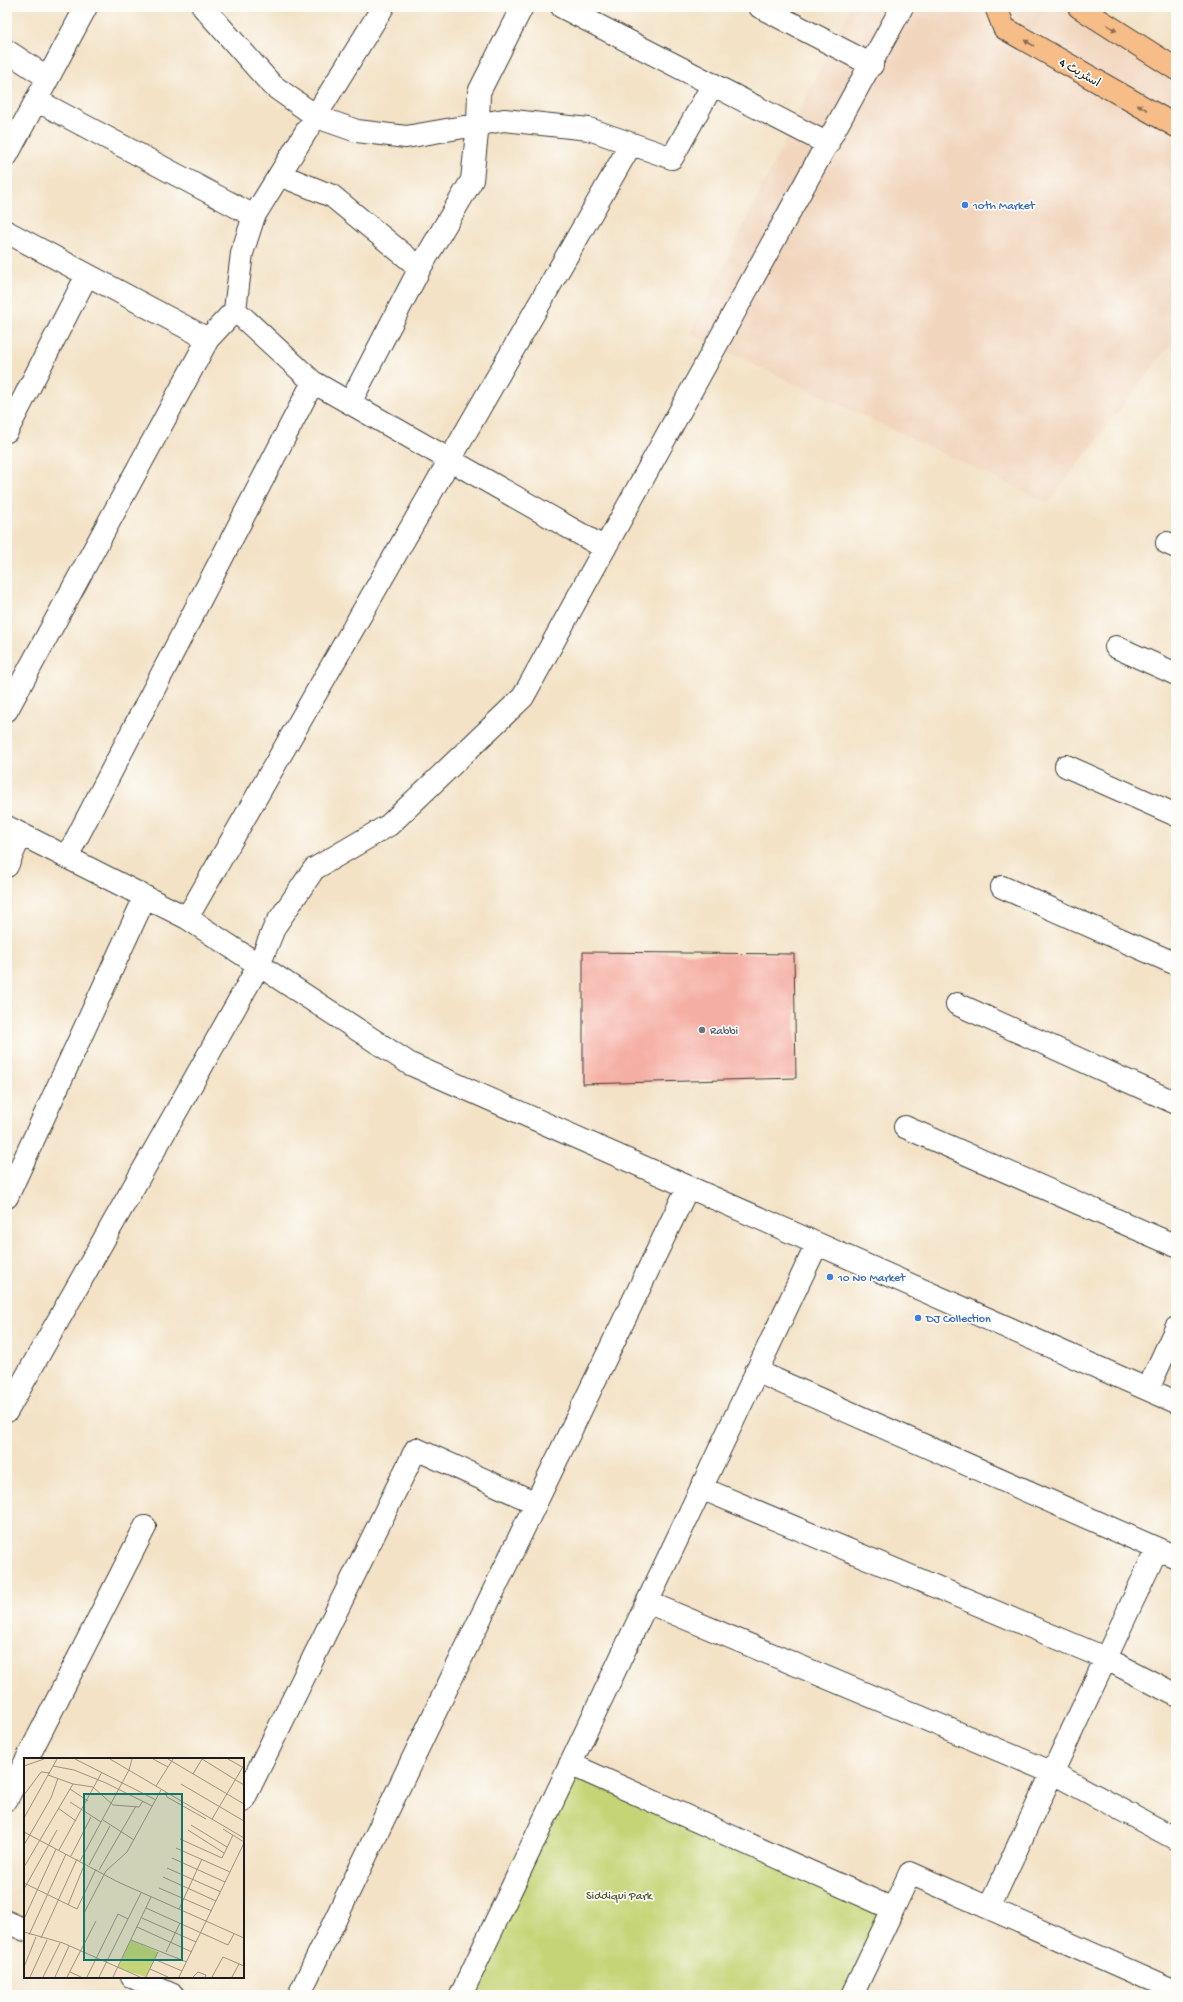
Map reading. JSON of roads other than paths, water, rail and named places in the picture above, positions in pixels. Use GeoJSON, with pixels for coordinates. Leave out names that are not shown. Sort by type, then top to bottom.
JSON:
{"type":"FeatureCollection","features":[{"type":"Feature","properties":{"kind":"main road","name":"اسٹریٹ 4"},"geometry":{"type":"LineString","coordinates":[[996,7],[1004,28],[1176,126]]}},
{"type":"Feature","properties":{"kind":"main road"},"geometry":{"type":"LineString","coordinates":[[1079,7],[1176,69]]}},
{"type":"Feature","properties":{"kind":"street"},"geometry":{"type":"LineString","coordinates":[[7,156],[86,7]]}},
{"type":"Feature","properties":{"kind":"street"},"geometry":{"type":"LineString","coordinates":[[203,7],[272,85],[317,117],[357,131],[406,137],[504,120],[589,129],[672,158],[713,84]]}},
{"type":"Feature","properties":{"kind":"street"},"geometry":{"type":"LineString","coordinates":[[7,710],[208,339],[235,310],[242,253],[254,216],[317,117],[383,7]]}},
{"type":"Feature","properties":{"kind":"street"},"geometry":{"type":"LineString","coordinates":[[350,404],[420,268],[472,180],[478,124],[479,92],[522,7]]}},
{"type":"Feature","properties":{"kind":"street"},"geometry":{"type":"LineString","coordinates":[[562,7],[828,144]]}},
{"type":"Feature","properties":{"kind":"street"},"geometry":{"type":"LineString","coordinates":[[760,7],[872,65]]}},
{"type":"Feature","properties":{"kind":"street"},"geometry":{"type":"LineString","coordinates":[[7,1411],[258,965],[275,926],[314,869],[389,825],[523,697],[872,65],[902,7]]}},
{"type":"Feature","properties":{"kind":"street"},"geometry":{"type":"LineString","coordinates":[[7,51],[48,78]]}},
{"type":"Feature","properties":{"kind":"street"},"geometry":{"type":"LineString","coordinates":[[36,100],[254,216]]}},
{"type":"Feature","properties":{"kind":"street"},"geometry":{"type":"LineString","coordinates":[[187,918],[631,144]]}},
{"type":"Feature","properties":{"kind":"street"},"geometry":{"type":"LineString","coordinates":[[280,175],[332,196],[420,268]]}},
{"type":"Feature","properties":{"kind":"street"},"geometry":{"type":"LineString","coordinates":[[7,232],[208,339]]}},
{"type":"Feature","properties":{"kind":"street"},"geometry":{"type":"LineString","coordinates":[[7,431],[87,275]]}},
{"type":"Feature","properties":{"kind":"street"},"geometry":{"type":"LineString","coordinates":[[235,310],[313,382],[605,548]]}},
{"type":"Feature","properties":{"kind":"street"},"geometry":{"type":"LineString","coordinates":[[67,857],[313,382]]}},
{"type":"Feature","properties":{"kind":"street"},"geometry":{"type":"LineString","coordinates":[[1116,647],[1176,674]]}},
{"type":"Feature","properties":{"kind":"street"},"geometry":{"type":"LineString","coordinates":[[1066,766],[1176,815]]}},
{"type":"Feature","properties":{"kind":"street"},"geometry":{"type":"LineString","coordinates":[[7,866],[14,831],[187,918],[410,1064],[1176,1402]]}},
{"type":"Feature","properties":{"kind":"street"},"geometry":{"type":"LineString","coordinates":[[1002,887],[1176,964]]}},
{"type":"Feature","properties":{"kind":"street"},"geometry":{"type":"LineString","coordinates":[[7,1197],[145,897]]}},
{"type":"Feature","properties":{"kind":"street"},"geometry":{"type":"LineString","coordinates":[[958,1004],[1176,1103]]}},
{"type":"Feature","properties":{"kind":"street"},"geometry":{"type":"LineString","coordinates":[[905,1127],[1176,1246]]}},
{"type":"Feature","properties":{"kind":"street"},"geometry":{"type":"LineString","coordinates":[[299,1995],[688,1187]]}},
{"type":"Feature","properties":{"kind":"street"},"geometry":{"type":"LineString","coordinates":[[461,1995],[817,1244]]}},
{"type":"Feature","properties":{"kind":"street"},"geometry":{"type":"LineString","coordinates":[[1148,1389],[1176,1328]]}},
{"type":"Feature","properties":{"kind":"street"},"geometry":{"type":"LineString","coordinates":[[756,1371],[1167,1553],[1105,1658],[989,1908]]}},
{"type":"Feature","properties":{"kind":"street"},"geometry":{"type":"LineString","coordinates":[[244,1799],[416,1449],[536,1503]]}},
{"type":"Feature","properties":{"kind":"street"},"geometry":{"type":"LineString","coordinates":[[701,1488],[1105,1658],[1176,1695]]}},
{"type":"Feature","properties":{"kind":"street"},"geometry":{"type":"LineString","coordinates":[[28,1758],[145,1527]]}},
{"type":"Feature","properties":{"kind":"street"},"geometry":{"type":"LineString","coordinates":[[647,1602],[1051,1772],[1176,1839]]}},
{"type":"Feature","properties":{"kind":"street"},"geometry":{"type":"LineString","coordinates":[[570,1764],[892,1909]]}},
{"type":"Feature","properties":{"kind":"street"},"geometry":{"type":"LineString","coordinates":[[7,1799],[24,1765]]}},
{"type":"Feature","properties":{"kind":"street"},"geometry":{"type":"LineString","coordinates":[[857,1993],[892,1909],[910,1873],[1176,1991]]}},
{"type":"Feature","properties":{"kind":"street"},"geometry":{"type":"LineString","coordinates":[[7,1922],[24,1930]]}},
{"type":"Feature","properties":{"kind":"street"},"geometry":{"type":"LineString","coordinates":[[134,1978],[173,1995]]}},
{"type":"Feature","properties":{"kind":"place","name":"10th Market"},"geometry":{"type":"Point","coordinates":[965,205]}},
{"type":"Feature","properties":{"kind":"place","name":"Rabbi"},"geometry":{"type":"Point","coordinates":[702,1030]}},
{"type":"Feature","properties":{"kind":"place","name":"10 No Market"},"geometry":{"type":"Point","coordinates":[830,1277]}},
{"type":"Feature","properties":{"kind":"place","name":"DJ Collection"},"geometry":{"type":"Point","coordinates":[918,1318]}},
{"type":"Feature","properties":{"kind":"park label","name":"Siddiqui Park"},"geometry":{"type":"Point","coordinates":[619,1895]}}]}
